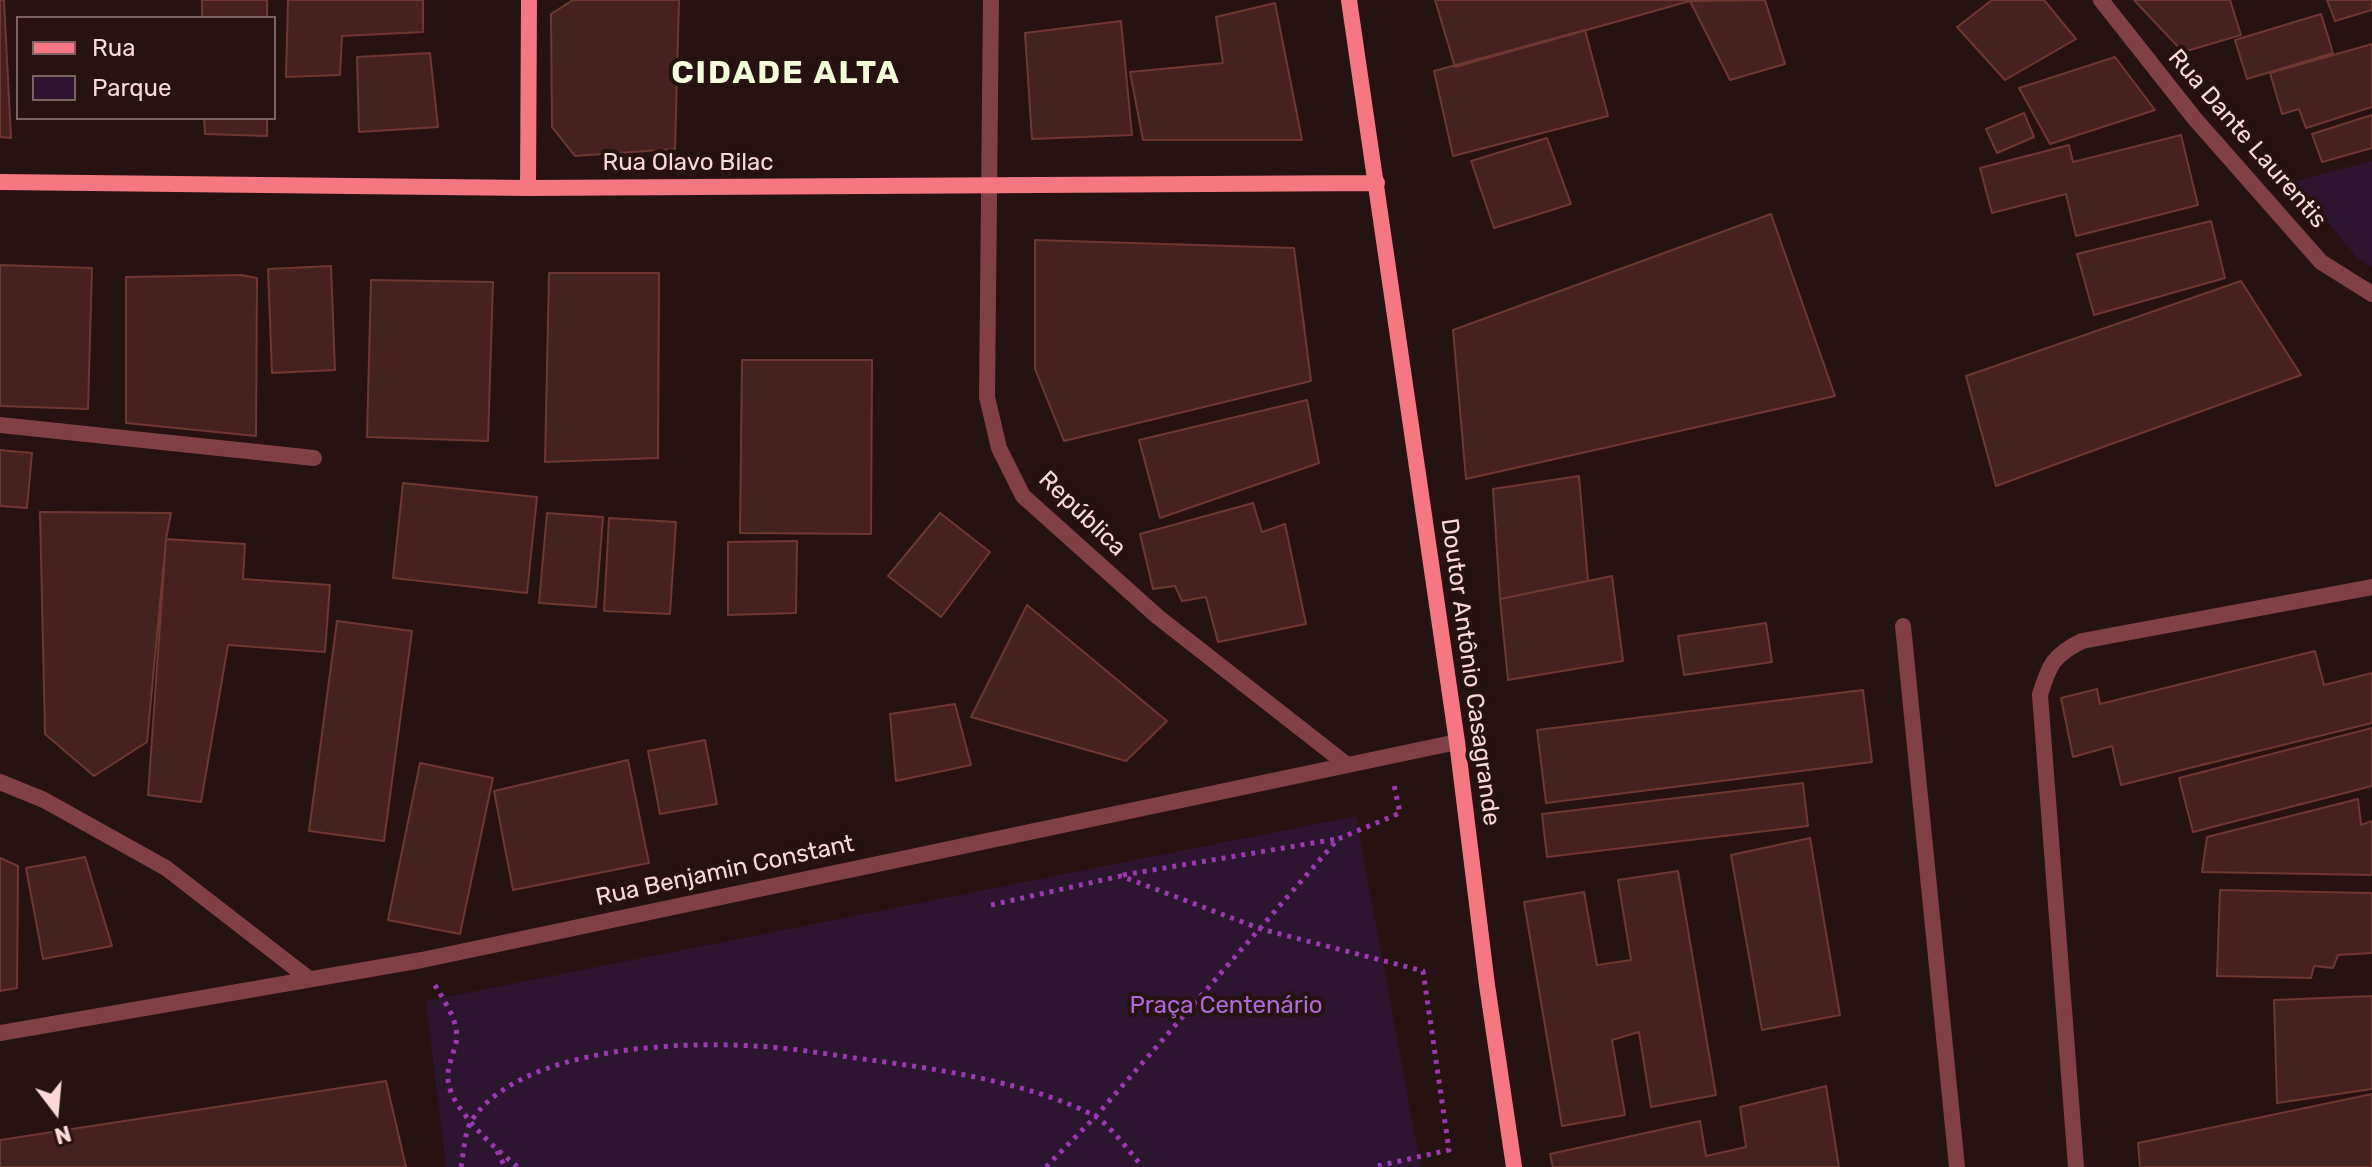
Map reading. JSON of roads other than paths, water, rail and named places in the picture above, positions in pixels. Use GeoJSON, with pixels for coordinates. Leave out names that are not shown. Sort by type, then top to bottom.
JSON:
{"type":"FeatureCollection","features":[{"type":"Feature","properties":{"kind":"main road"},"geometry":{"type":"LineString","coordinates":[[528,188],[529,0]]}},
{"type":"Feature","properties":{"kind":"main road","name":"Doutor Antônio Casagrande"},"geometry":{"type":"LineString","coordinates":[[1349,0],[1457,742],[1487,985],[1514,1167]]}},
{"type":"Feature","properties":{"kind":"main road","name":"Rua Olavo Bilac"},"geometry":{"type":"LineString","coordinates":[[0,182],[528,188],[1377,183]]}},
{"type":"Feature","properties":{"kind":"street","name":"República"},"geometry":{"type":"LineString","coordinates":[[991,0],[987,397],[999,448],[1023,496],[1158,617],[1346,764]]}},
{"type":"Feature","properties":{"kind":"street","name":"Rua Dante Laurentis"},"geometry":{"type":"LineString","coordinates":[[2101,0],[2195,119],[2321,262],[2372,294]]}},
{"type":"Feature","properties":{"kind":"street"},"geometry":{"type":"LineString","coordinates":[[0,425],[314,458]]}},
{"type":"Feature","properties":{"kind":"street"},"geometry":{"type":"LineString","coordinates":[[2076,1167],[2040,695],[2048,668],[2062,651],[2082,641],[2372,587]]}},
{"type":"Feature","properties":{"kind":"street"},"geometry":{"type":"LineString","coordinates":[[1903,626],[1957,1167]]}},
{"type":"Feature","properties":{"kind":"street","name":"Rua Benjamin Constant"},"geometry":{"type":"LineString","coordinates":[[0,1033],[422,960],[1457,742]]}},
{"type":"Feature","properties":{"kind":"street"},"geometry":{"type":"LineString","coordinates":[[0,782],[44,800],[166,868],[308,978]]}},
{"type":"Feature","properties":{"kind":"district","name":"CIDADE ALTA"},"geometry":{"type":"Point","coordinates":[786,74]}},
{"type":"Feature","properties":{"kind":"park label","name":"Praça Centenário"},"geometry":{"type":"Point","coordinates":[1226,1006]}}]}
